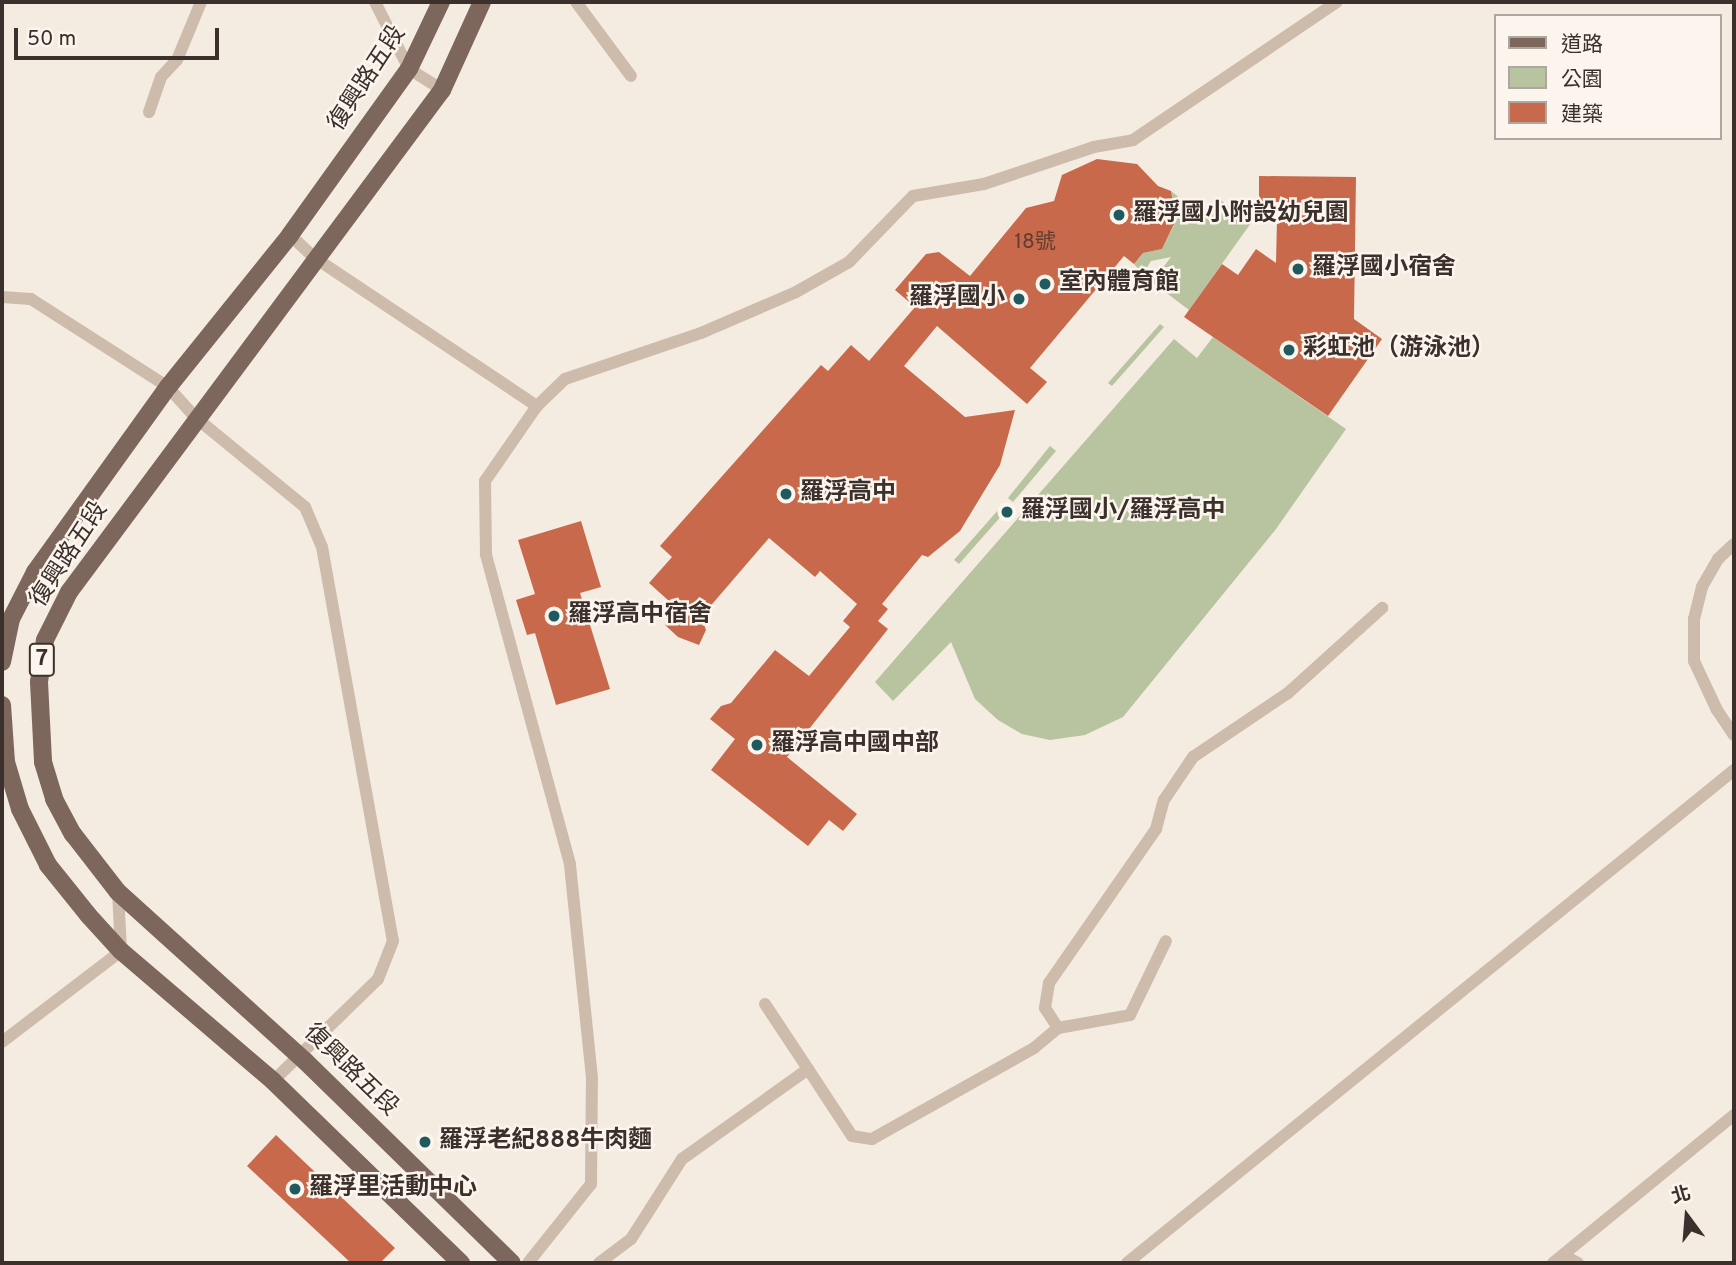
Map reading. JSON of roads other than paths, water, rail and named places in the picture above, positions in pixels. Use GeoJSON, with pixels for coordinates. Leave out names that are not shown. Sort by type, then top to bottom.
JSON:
{"type":"FeatureCollection","features":[{"type":"Feature","properties":{"kind":"main road","name":"復興路五段"},"geometry":{"type":"LineString","coordinates":[[2,662],[11,619],[35,572],[168,387],[290,235],[409,69],[441,2]]}},
{"type":"Feature","properties":{"kind":"main road","name":"復興路五段"},"geometry":{"type":"LineString","coordinates":[[482,2],[442,90],[195,417],[69,592],[45,639],[39,682],[47,774],[73,834],[118,892],[297,1054],[512,1263]]}},
{"type":"Feature","properties":{"kind":"main road","name":"7"},"geometry":{"type":"LineString","coordinates":[[2,705],[4,763],[20,809],[48,866],[121,951],[273,1081],[461,1263]]}},
{"type":"Feature","properties":{"kind":"lane"},"geometry":{"type":"LineString","coordinates":[[149,112],[161,77],[177,60],[201,2]]}},
{"type":"Feature","properties":{"kind":"lane"},"geometry":{"type":"LineString","coordinates":[[375,2],[409,69],[442,90]]}},
{"type":"Feature","properties":{"kind":"lane"},"geometry":{"type":"LineString","coordinates":[[576,2],[631,76]]}},
{"type":"Feature","properties":{"kind":"lane"},"geometry":{"type":"LineString","coordinates":[[528,1263],[591,1184],[592,1078],[570,864],[486,554],[485,481],[537,406],[565,379],[701,333],[796,292],[849,262],[914,195],[984,184],[1094,146],[1133,140],[1286,32],[1337,2]]}},
{"type":"Feature","properties":{"kind":"lane"},"geometry":{"type":"LineString","coordinates":[[290,235],[315,258],[537,406]]}},
{"type":"Feature","properties":{"kind":"lane"},"geometry":{"type":"LineString","coordinates":[[2,298],[31,299],[168,387],[195,417],[305,508],[321,547],[393,941],[378,979],[297,1054],[273,1081]]}},
{"type":"Feature","properties":{"kind":"lane"},"geometry":{"type":"LineString","coordinates":[[1734,544],[1718,559],[1702,587],[1694,619],[1694,661],[1717,710],[1734,735]]}},
{"type":"Feature","properties":{"kind":"lane"},"geometry":{"type":"LineString","coordinates":[[1058,1028],[1045,1007],[1049,984],[1156,830],[1164,800],[1193,757],[1288,693],[1382,608]]}},
{"type":"Feature","properties":{"kind":"lane"},"geometry":{"type":"LineString","coordinates":[[1127,1263],[1734,770]]}},
{"type":"Feature","properties":{"kind":"lane"},"geometry":{"type":"LineString","coordinates":[[2,1042],[121,951],[118,892]]}},
{"type":"Feature","properties":{"kind":"lane"},"geometry":{"type":"LineString","coordinates":[[765,1004],[852,1136],[872,1139],[1034,1048],[1058,1028],[1129,1015],[1166,941]]}},
{"type":"Feature","properties":{"kind":"lane"},"geometry":{"type":"LineString","coordinates":[[598,1263],[631,1239],[682,1159],[808,1069]]}},
{"type":"Feature","properties":{"kind":"lane"},"geometry":{"type":"LineString","coordinates":[[1558,1259],[1734,1115]]}},
{"type":"Feature","properties":{"kind":"lane"},"geometry":{"type":"LineString","coordinates":[[1558,1259],[1578,1263]]}},
{"type":"Feature","properties":{"kind":"place","name":"羅浮國小附設幼兒園"},"geometry":{"type":"Point","coordinates":[1119,215]}},
{"type":"Feature","properties":{"kind":"place","name":"羅浮國小宿舍"},"geometry":{"type":"Point","coordinates":[1298,269]}},
{"type":"Feature","properties":{"kind":"place","name":"室內體育館"},"geometry":{"type":"Point","coordinates":[1045,284]}},
{"type":"Feature","properties":{"kind":"place","name":"羅浮國小"},"geometry":{"type":"Point","coordinates":[1019,299]}},
{"type":"Feature","properties":{"kind":"place","name":"彩虹池（游泳池）"},"geometry":{"type":"Point","coordinates":[1289,350]}},
{"type":"Feature","properties":{"kind":"place","name":"羅浮高中"},"geometry":{"type":"Point","coordinates":[786,494]}},
{"type":"Feature","properties":{"kind":"place","name":"羅浮國小/羅浮高中"},"geometry":{"type":"Point","coordinates":[1007,512]}},
{"type":"Feature","properties":{"kind":"place","name":"羅浮高中宿舍"},"geometry":{"type":"Point","coordinates":[554,616]}},
{"type":"Feature","properties":{"kind":"place","name":"羅浮高中國中部"},"geometry":{"type":"Point","coordinates":[757,745]}},
{"type":"Feature","properties":{"kind":"place","name":"羅浮老紀888牛肉麵"},"geometry":{"type":"Point","coordinates":[425,1142]}},
{"type":"Feature","properties":{"kind":"place","name":"羅浮里活動中心"},"geometry":{"type":"Point","coordinates":[295,1189]}}]}
